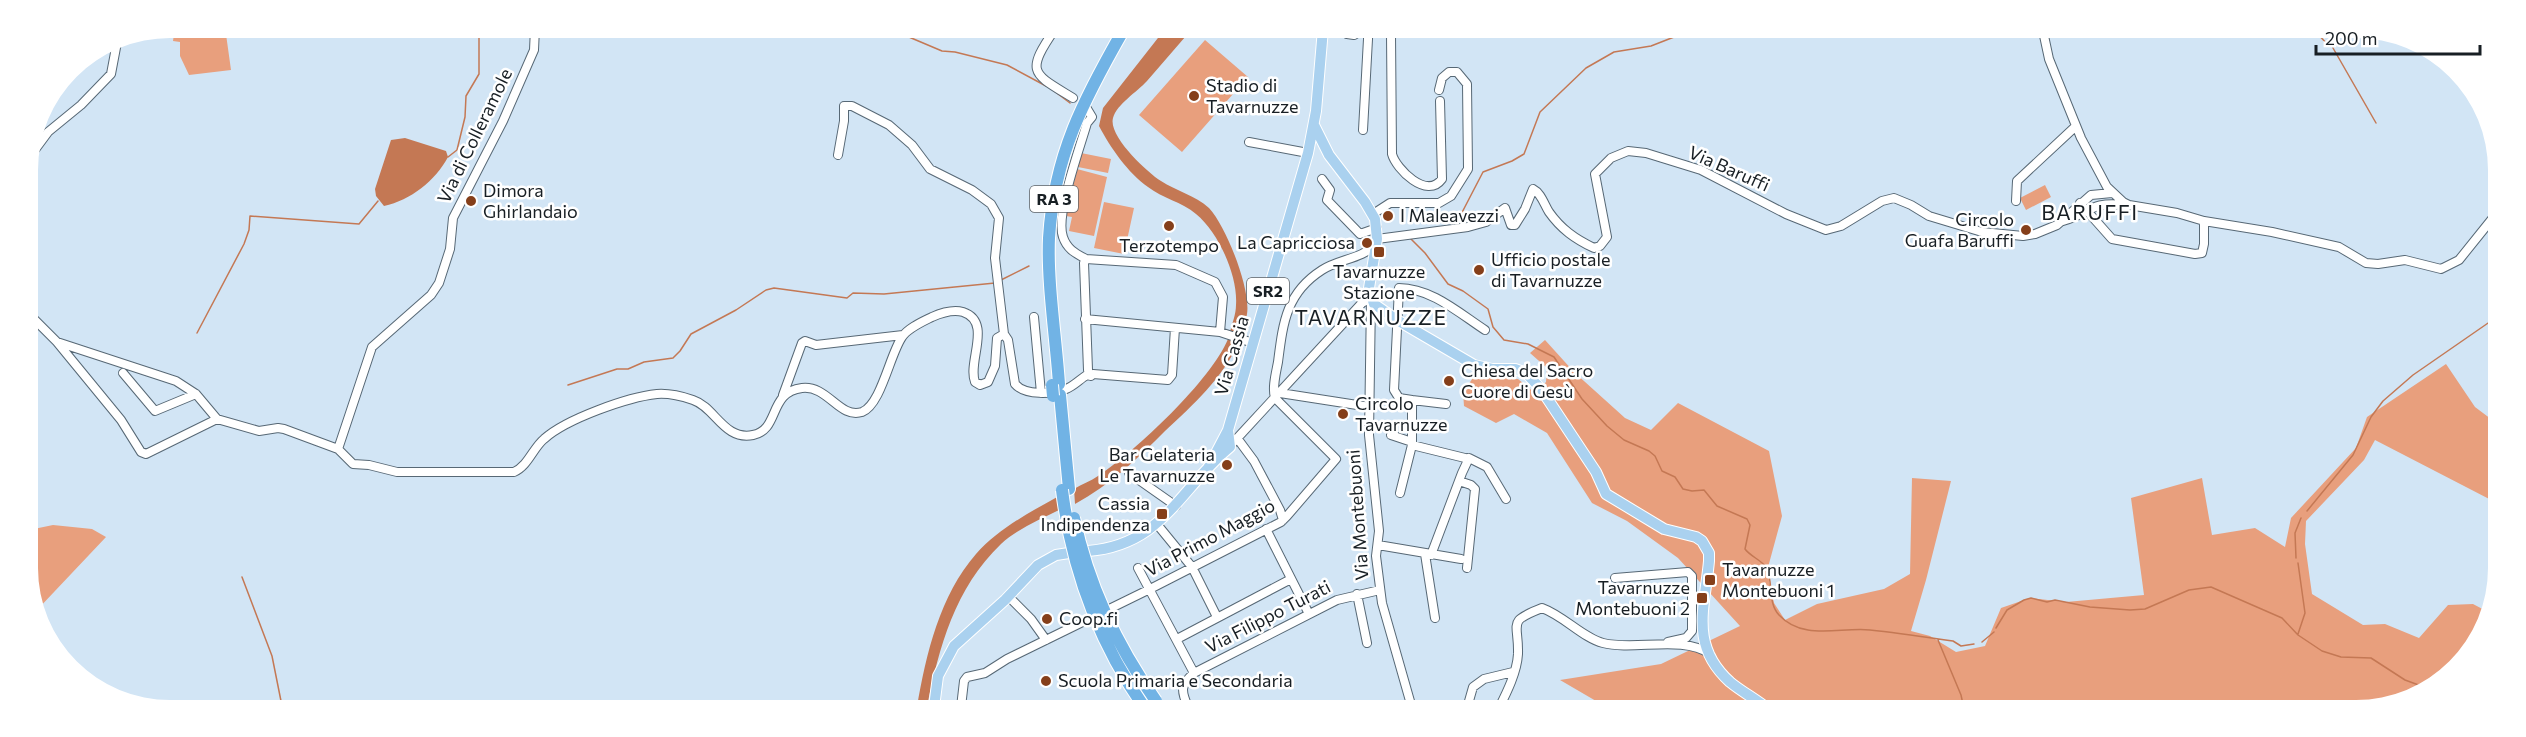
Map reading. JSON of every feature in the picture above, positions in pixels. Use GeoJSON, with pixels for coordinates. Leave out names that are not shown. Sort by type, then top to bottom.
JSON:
{"type":"FeatureCollection","features":[{"type":"Feature","properties":{"kind":"highway","name":"RA 3"},"geometry":{"type":"LineString","coordinates":[[1110,38],[1088,76],[1068,119],[1050,179],[1043,239],[1053,391],[1071,545],[1091,609],[1115,662],[1139,700]]}},
{"type":"Feature","properties":{"kind":"highway","name":"RA 3"},"geometry":{"type":"LineString","coordinates":[[1053,391],[1049,239],[1057,179],[1075,120],[1119,38]]}},
{"type":"Feature","properties":{"kind":"highway","name":"RA 3"},"geometry":{"type":"LineString","coordinates":[[1065,489],[1079,542],[1101,605],[1126,655],[1156,700]]}},
{"type":"Feature","properties":{"kind":"main road","name":"Via Cassia"},"geometry":{"type":"LineString","coordinates":[[1088,551],[1127,543],[1156,523],[1176,506],[1230,440],[1248,341],[1310,145],[1322,38]]}},
{"type":"Feature","properties":{"kind":"main road"},"geometry":{"type":"LineString","coordinates":[[1314,125],[1327,151]]}},
{"type":"Feature","properties":{"kind":"main road"},"geometry":{"type":"LineString","coordinates":[[1310,145],[1319,140],[1373,214],[1376,237]]}},
{"type":"Feature","properties":{"kind":"main road","name":"Via Montebuoni"},"geometry":{"type":"LineString","coordinates":[[1371,298],[1369,288],[1376,237]]}},
{"type":"Feature","properties":{"kind":"main road"},"geometry":{"type":"LineString","coordinates":[[1371,298],[1378,307],[1397,320],[1474,365],[1492,369],[1515,369],[1526,373],[1596,472],[1606,494],[1664,529],[1696,537],[1702,542],[1710,561],[1699,600],[1697,642],[1712,656],[1727,679],[1756,699]]}},
{"type":"Feature","properties":{"kind":"main road"},"geometry":{"type":"LineString","coordinates":[[935,700],[938,676],[945,659],[965,634],[1009,597],[1038,565],[1056,555],[1069,553]]}},
{"type":"Feature","properties":{"kind":"street","name":"Via di Colleramole"},"geometry":{"type":"LineString","coordinates":[[338,449],[372,347],[431,295],[439,282],[450,249],[453,218],[503,121],[534,50],[535,38]]}},
{"type":"Feature","properties":{"kind":"street"},"geometry":{"type":"LineString","coordinates":[[1050,38],[1036,61],[1035,69],[1041,78],[1073,98]]}},
{"type":"Feature","properties":{"kind":"street"},"geometry":{"type":"LineString","coordinates":[[1363,129],[1368,38]]}},
{"type":"Feature","properties":{"kind":"street"},"geometry":{"type":"LineString","coordinates":[[1391,38],[1392,154],[1394,162],[1423,187],[1430,188],[1438,185],[1442,179],[1440,101]]}},
{"type":"Feature","properties":{"kind":"street"},"geometry":{"type":"LineString","coordinates":[[2044,38],[2049,59],[2076,126],[2098,171],[2112,193],[2129,205]]}},
{"type":"Feature","properties":{"kind":"street"},"geometry":{"type":"LineString","coordinates":[[41,141],[48,132],[81,105],[111,74],[116,50]]}},
{"type":"Feature","properties":{"kind":"street"},"geometry":{"type":"LineString","coordinates":[[1373,214],[1390,202],[1439,203],[1451,196],[1468,169],[1467,84],[1457,72],[1449,72],[1442,78],[1439,90]]}},
{"type":"Feature","properties":{"kind":"street"},"geometry":{"type":"LineString","coordinates":[[838,155],[844,121],[844,106],[852,106],[889,125],[912,145],[930,169],[972,190],[992,204],[999,218],[995,258],[1004,334],[1008,340],[1015,384],[1020,390],[1066,389],[1089,373],[1168,380],[1172,375],[1175,328]]}},
{"type":"Feature","properties":{"kind":"street"},"geometry":{"type":"LineString","coordinates":[[1086,107],[1092,117],[1088,123],[1062,213],[1062,235],[1067,246],[1072,252],[1086,259],[1176,265],[1215,282],[1223,297],[1224,333]]}},
{"type":"Feature","properties":{"kind":"street"},"geometry":{"type":"LineString","coordinates":[[2016,201],[2017,181],[2076,126]]}},
{"type":"Feature","properties":{"kind":"street"},"geometry":{"type":"LineString","coordinates":[[1249,142],[1310,145]]}},
{"type":"Feature","properties":{"kind":"street","name":"Via Baruffi"},"geometry":{"type":"LineString","coordinates":[[1376,237],[1468,227],[1486,222],[1502,208],[1505,208],[1511,225],[1515,225],[1526,209],[1533,189],[1537,191],[1550,213],[1569,235],[1594,248],[1600,246],[1607,237],[1595,174],[1611,158],[1628,151],[1646,153],[1701,170],[1796,218],[1826,230],[1841,226],[1882,201],[1894,198],[1929,216],[1996,234],[2035,234],[2077,217],[2083,207],[2098,193]]}},
{"type":"Feature","properties":{"kind":"street"},"geometry":{"type":"LineString","coordinates":[[2098,171],[2098,193],[2105,204],[2112,193]]}},
{"type":"Feature","properties":{"kind":"street"},"geometry":{"type":"LineString","coordinates":[[1278,396],[1283,320],[1293,301],[1307,282],[1322,270],[1365,253],[1376,237],[1360,234],[1327,200],[1330,190],[1322,179]]}},
{"type":"Feature","properties":{"kind":"street"},"geometry":{"type":"LineString","coordinates":[[2098,193],[2112,193]]}},
{"type":"Feature","properties":{"kind":"street","name":"Via Baruffi"},"geometry":{"type":"LineString","coordinates":[[2083,207],[2105,204],[2129,205],[2177,213],[2204,221],[2272,232],[2338,248],[2366,263],[2378,264],[2405,260],[2441,269],[2459,260],[2488,224]]}},
{"type":"Feature","properties":{"kind":"street"},"geometry":{"type":"LineString","coordinates":[[2083,207],[2112,239],[2198,255],[2204,249],[2204,221]]}},
{"type":"Feature","properties":{"kind":"street"},"geometry":{"type":"LineString","coordinates":[[1365,253],[1370,256],[1373,263]]}},
{"type":"Feature","properties":{"kind":"street"},"geometry":{"type":"LineString","coordinates":[[1086,259],[1084,263],[1089,373]]}},
{"type":"Feature","properties":{"kind":"street"},"geometry":{"type":"LineString","coordinates":[[1446,404],[1399,398],[1394,390],[1399,288],[1415,288],[1441,301],[1485,330]]}},
{"type":"Feature","properties":{"kind":"street"},"geometry":{"type":"LineString","coordinates":[[1283,520],[1254,461],[1230,440],[1278,396],[1362,303],[1371,298]]}},
{"type":"Feature","properties":{"kind":"street","name":"Via Montebuoni"},"geometry":{"type":"LineString","coordinates":[[1371,298],[1370,455],[1378,531],[1376,556],[1380,590],[1410,699]]}},
{"type":"Feature","properties":{"kind":"street"},"geometry":{"type":"LineString","coordinates":[[783,396],[795,389],[810,387],[819,390],[848,411],[863,412],[875,400],[892,356],[903,336],[924,321],[950,311],[968,314],[976,323],[978,332],[973,377],[980,385],[988,382],[992,375],[997,338],[1004,334]]}},
{"type":"Feature","properties":{"kind":"street"},"geometry":{"type":"LineString","coordinates":[[1034,317],[1053,391]]}},
{"type":"Feature","properties":{"kind":"street"},"geometry":{"type":"LineString","coordinates":[[1086,319],[1224,333],[1248,341]]}},
{"type":"Feature","properties":{"kind":"street"},"geometry":{"type":"LineString","coordinates":[[38,323],[57,342],[121,420],[141,452],[147,454],[217,419]]}},
{"type":"Feature","properties":{"kind":"street"},"geometry":{"type":"LineString","coordinates":[[57,342],[176,381],[196,394],[217,419],[259,431],[284,429],[338,449],[353,464],[369,465],[397,472],[514,472],[525,464],[541,441],[564,424],[575,418],[648,396],[669,394],[696,401],[728,430],[747,436],[755,435],[767,427],[783,396],[802,343],[805,341],[816,345],[903,336]]}},
{"type":"Feature","properties":{"kind":"street"},"geometry":{"type":"LineString","coordinates":[[123,372],[155,411],[196,394]]}},
{"type":"Feature","properties":{"kind":"street"},"geometry":{"type":"LineString","coordinates":[[1278,396],[1370,407]]}},
{"type":"Feature","properties":{"kind":"street","name":"Via Primo Maggio"},"geometry":{"type":"LineString","coordinates":[[962,700],[964,681],[967,677],[985,673],[1007,659],[1150,589],[1283,520],[1336,459],[1278,396]]}},
{"type":"Feature","properties":{"kind":"street"},"geometry":{"type":"LineString","coordinates":[[1400,493],[1412,443],[1412,400]]}},
{"type":"Feature","properties":{"kind":"street"},"geometry":{"type":"LineString","coordinates":[[1390,435],[1465,458]]}},
{"type":"Feature","properties":{"kind":"street"},"geometry":{"type":"LineString","coordinates":[[1435,618],[1428,554],[1470,458],[1487,466],[1506,499]]}},
{"type":"Feature","properties":{"kind":"street"},"geometry":{"type":"LineString","coordinates":[[1129,473],[1176,506]]}},
{"type":"Feature","properties":{"kind":"street"},"geometry":{"type":"LineString","coordinates":[[1459,481],[1471,485],[1474,489],[1473,524],[1467,568]]}},
{"type":"Feature","properties":{"kind":"street"},"geometry":{"type":"LineString","coordinates":[[1156,523],[1192,567],[1217,617]]}},
{"type":"Feature","properties":{"kind":"street"},"geometry":{"type":"LineString","coordinates":[[1266,529],[1309,614]]}},
{"type":"Feature","properties":{"kind":"street"},"geometry":{"type":"LineString","coordinates":[[1378,544],[1461,559]]}},
{"type":"Feature","properties":{"kind":"street"},"geometry":{"type":"LineString","coordinates":[[1138,568],[1194,673],[1182,686],[1181,691],[1185,700]]}},
{"type":"Feature","properties":{"kind":"street"},"geometry":{"type":"LineString","coordinates":[[1615,578],[1688,572],[1694,581],[1699,600],[1692,631],[1686,638],[1669,641],[1668,646]]}},
{"type":"Feature","properties":{"kind":"street"},"geometry":{"type":"LineString","coordinates":[[1177,639],[1291,579]]}},
{"type":"Feature","properties":{"kind":"street","name":"Via Filippo Turati"},"geometry":{"type":"LineString","coordinates":[[1194,673],[1337,600],[1380,590]]}},
{"type":"Feature","properties":{"kind":"street","name":"Via Filippo Turati"},"geometry":{"type":"LineString","coordinates":[[1357,594],[1366,643]]}},
{"type":"Feature","properties":{"kind":"street"},"geometry":{"type":"LineString","coordinates":[[1009,597],[1046,640]]}},
{"type":"Feature","properties":{"kind":"street"},"geometry":{"type":"LineString","coordinates":[[1502,699],[1518,654],[1514,627],[1522,616],[1542,608],[1558,614],[1602,643],[1668,646],[1697,642]]}},
{"type":"Feature","properties":{"kind":"street"},"geometry":{"type":"LineString","coordinates":[[1469,699],[1473,687],[1484,679],[1513,672]]}},
{"type":"Feature","properties":{"kind":"shaded area"},"geometry":{"type":"Polygon","coordinates":[[[173,38],[227,38],[231,70],[189,75],[180,56],[180,42],[173,41],[173,38]]]}},
{"type":"Feature","properties":{"kind":"shaded area"},"geometry":{"type":"Polygon","coordinates":[[[1158,38],[1184,38],[1147,81],[1119,108],[1113,118],[1113,126],[1122,143],[1147,170],[1204,204],[1216,217],[1230,243],[1245,289],[1247,314],[1241,336],[1230,332],[1235,315],[1236,294],[1230,268],[1219,243],[1196,214],[1154,191],[1133,175],[1099,126],[1103,108],[1158,38]]]}},
{"type":"Feature","properties":{"kind":"shaded area","name":"Stadio di Tavarnuzze"},"geometry":{"type":"Polygon","coordinates":[[[1205,40],[1248,77],[1182,152],[1139,115],[1205,40]]]}},
{"type":"Feature","properties":{"kind":"shaded area"},"geometry":{"type":"Polygon","coordinates":[[[405,138],[446,151],[448,157],[443,166],[421,188],[404,199],[384,206],[376,196],[375,189],[391,140],[405,138]]]}},
{"type":"Feature","properties":{"kind":"shaded area"},"geometry":{"type":"Polygon","coordinates":[[[1081,153],[1111,159],[1108,173],[1078,167],[1081,153]]]}},
{"type":"Feature","properties":{"kind":"shaded area"},"geometry":{"type":"Polygon","coordinates":[[[1077,169],[1107,177],[1094,236],[1069,231],[1072,217],[1066,216],[1077,169]]]}},
{"type":"Feature","properties":{"kind":"shaded area"},"geometry":{"type":"Polygon","coordinates":[[[2045,185],[2051,197],[2026,210],[2020,198],[2045,185]]]}},
{"type":"Feature","properties":{"kind":"shaded area"},"geometry":{"type":"Polygon","coordinates":[[[1104,202],[1134,208],[1124,254],[1094,248],[1104,202]]]}},
{"type":"Feature","properties":{"kind":"shaded area"},"geometry":{"type":"Polygon","coordinates":[[[1228,339],[1239,342],[1224,368],[1206,390],[1123,471],[1100,489],[1075,504],[1074,489],[1114,465],[1152,432],[1206,374],[1228,339]]]}},
{"type":"Feature","properties":{"kind":"shaded area"},"geometry":{"type":"Polygon","coordinates":[[[1545,340],[1574,372],[1625,418],[1651,430],[1678,403],[1769,451],[1782,516],[1767,571],[1774,603],[1785,620],[1817,604],[1884,589],[1910,574],[1912,478],[1951,481],[1911,631],[1930,636],[1956,652],[1985,646],[2001,608],[2030,598],[2066,602],[2144,595],[2131,498],[2202,478],[2212,535],[2255,528],[2285,547],[2291,518],[2356,448],[2367,417],[2446,364],[2475,407],[2488,417],[2488,498],[2375,440],[2364,460],[2306,521],[2305,544],[2312,594],[2363,625],[2385,624],[2419,638],[2448,605],[2473,604],[2482,608],[2466,641],[2450,661],[2437,672],[2415,686],[2399,692],[2365,699],[1593,699],[1560,680],[1661,664],[1740,626],[1678,558],[1627,521],[1592,503],[1547,433],[1514,414],[1496,423],[1464,406],[1463,392],[1475,375],[1518,379],[1535,393],[1546,382],[1547,368],[1530,353],[1545,340]]]}},
{"type":"Feature","properties":{"kind":"shaded area"},"geometry":{"type":"Polygon","coordinates":[[[1059,496],[1061,509],[1014,534],[985,561],[961,599],[951,620],[937,662],[929,700],[918,700],[936,626],[963,570],[994,537],[1059,496]]]}},
{"type":"Feature","properties":{"kind":"shaded area"},"geometry":{"type":"Polygon","coordinates":[[[53,525],[92,529],[106,537],[43,604],[38,576],[38,528],[53,525]]]}},
{"type":"Feature","properties":{"kind":"waterway"},"geometry":{"type":"LineString","coordinates":[[448,157],[457,150],[465,117],[466,96],[479,74],[479,38]]}},
{"type":"Feature","properties":{"kind":"waterway"},"geometry":{"type":"LineString","coordinates":[[911,38],[942,51],[1007,65],[1046,86]]}},
{"type":"Feature","properties":{"kind":"waterway"},"geometry":{"type":"LineString","coordinates":[[1456,224],[1483,172],[1524,154],[1540,112],[1586,68],[1614,52],[1651,46],[1672,38]]}},
{"type":"Feature","properties":{"kind":"waterway"},"geometry":{"type":"LineString","coordinates":[[2322,38],[2328,45]]}},
{"type":"Feature","properties":{"kind":"waterway"},"geometry":{"type":"LineString","coordinates":[[2333,48],[2376,123]]}},
{"type":"Feature","properties":{"kind":"waterway"},"geometry":{"type":"LineString","coordinates":[[1050,88],[1070,103]]}},
{"type":"Feature","properties":{"kind":"waterway"},"geometry":{"type":"LineString","coordinates":[[197,333],[244,244],[249,230],[250,216],[359,224],[378,201]]}},
{"type":"Feature","properties":{"kind":"waterway"},"geometry":{"type":"LineString","coordinates":[[1410,238],[1425,253],[1448,284],[1463,291],[1488,309],[1493,327],[1504,340],[1528,344],[1554,357],[1582,399],[1607,426],[1624,440],[1649,451],[1655,456],[1662,471],[1675,477],[1683,489],[1704,490],[1717,506],[1747,519],[1750,525],[1745,549],[1766,567],[1775,610],[1789,623],[1810,630],[1870,630],[1953,641],[1961,646],[1974,644]]}},
{"type":"Feature","properties":{"kind":"waterway"},"geometry":{"type":"LineString","coordinates":[[1001,280],[1029,266]]}},
{"type":"Feature","properties":{"kind":"waterway"},"geometry":{"type":"LineString","coordinates":[[568,385],[617,369],[628,369],[644,362],[673,358],[691,334],[736,310],[766,290],[774,288],[847,298],[853,293],[884,294],[995,283]]}},
{"type":"Feature","properties":{"kind":"waterway"},"geometry":{"type":"LineString","coordinates":[[2307,511],[2353,455],[2371,417],[2383,401],[2413,375],[2488,323]]}},
{"type":"Feature","properties":{"kind":"waterway"},"geometry":{"type":"LineString","coordinates":[[2296,558],[2295,533],[2301,518]]}},
{"type":"Feature","properties":{"kind":"waterway"},"geometry":{"type":"LineString","coordinates":[[2298,563],[2305,613],[2298,634]]}},
{"type":"Feature","properties":{"kind":"waterway"},"geometry":{"type":"LineString","coordinates":[[242,577],[272,656],[281,700]]}},
{"type":"Feature","properties":{"kind":"waterway"},"geometry":{"type":"LineString","coordinates":[[1996,628],[2007,610],[2031,598],[2047,602],[2055,600],[2090,607],[2130,610],[2145,609],[2189,590],[2211,587],[2282,618],[2298,635],[2322,651],[2341,657],[2371,658],[2405,680],[2417,685]]}},
{"type":"Feature","properties":{"kind":"waterway"},"geometry":{"type":"LineString","coordinates":[[1982,642],[1994,632]]}},
{"type":"Feature","properties":{"kind":"waterway"},"geometry":{"type":"LineString","coordinates":[[1938,640],[1962,699]]}},
{"type":"Feature","properties":{"kind":"place","name":"Stadio di Tavarnuzze"},"geometry":{"type":"Point","coordinates":[1194,96]}},
{"type":"Feature","properties":{"kind":"place","name":"Dimora Ghirlandaio"},"geometry":{"type":"Point","coordinates":[471,201]}},
{"type":"Feature","properties":{"kind":"place","name":"I Maleavezzi"},"geometry":{"type":"Point","coordinates":[1388,216]}},
{"type":"Feature","properties":{"kind":"place","name":"Terzotempo"},"geometry":{"type":"Point","coordinates":[1169,226]}},
{"type":"Feature","properties":{"kind":"place","name":"Circolo Guafa Baruffi"},"geometry":{"type":"Point","coordinates":[2026,230]}},
{"type":"Feature","properties":{"kind":"place","name":"La Capricciosa"},"geometry":{"type":"Point","coordinates":[1367,243]}},
{"type":"Feature","properties":{"kind":"place","name":"Tavarnuzze Stazione"},"geometry":{"type":"Point","coordinates":[1379,252]}},
{"type":"Feature","properties":{"kind":"place","name":"Ufficio postale di Tavarnuzze"},"geometry":{"type":"Point","coordinates":[1479,270]}},
{"type":"Feature","properties":{"kind":"place","name":"Chiesa del Sacro Cuore di Gesù"},"geometry":{"type":"Point","coordinates":[1449,381]}},
{"type":"Feature","properties":{"kind":"place","name":"Circolo Tavarnuzze"},"geometry":{"type":"Point","coordinates":[1343,414]}},
{"type":"Feature","properties":{"kind":"place","name":"Bar Gelateria Le Tavarnuzze"},"geometry":{"type":"Point","coordinates":[1227,465]}},
{"type":"Feature","properties":{"kind":"place","name":"Cassia Indipendenza"},"geometry":{"type":"Point","coordinates":[1162,514]}},
{"type":"Feature","properties":{"kind":"place","name":"Tavarnuzze Montebuoni 1"},"geometry":{"type":"Point","coordinates":[1710,580]}},
{"type":"Feature","properties":{"kind":"place","name":"Tavarnuzze Montebuoni 2"},"geometry":{"type":"Point","coordinates":[1702,598]}},
{"type":"Feature","properties":{"kind":"place","name":"Coop.fi"},"geometry":{"type":"Point","coordinates":[1047,619]}},
{"type":"Feature","properties":{"kind":"place","name":"Scuola Primaria e Secondaria"},"geometry":{"type":"Point","coordinates":[1046,681]}},
{"type":"Feature","properties":{"kind":"district","name":"BARUFFI"},"geometry":{"type":"Point","coordinates":[2090,213]}},
{"type":"Feature","properties":{"kind":"district","name":"TAVARNUZZE"},"geometry":{"type":"Point","coordinates":[1371,318]}}]}
